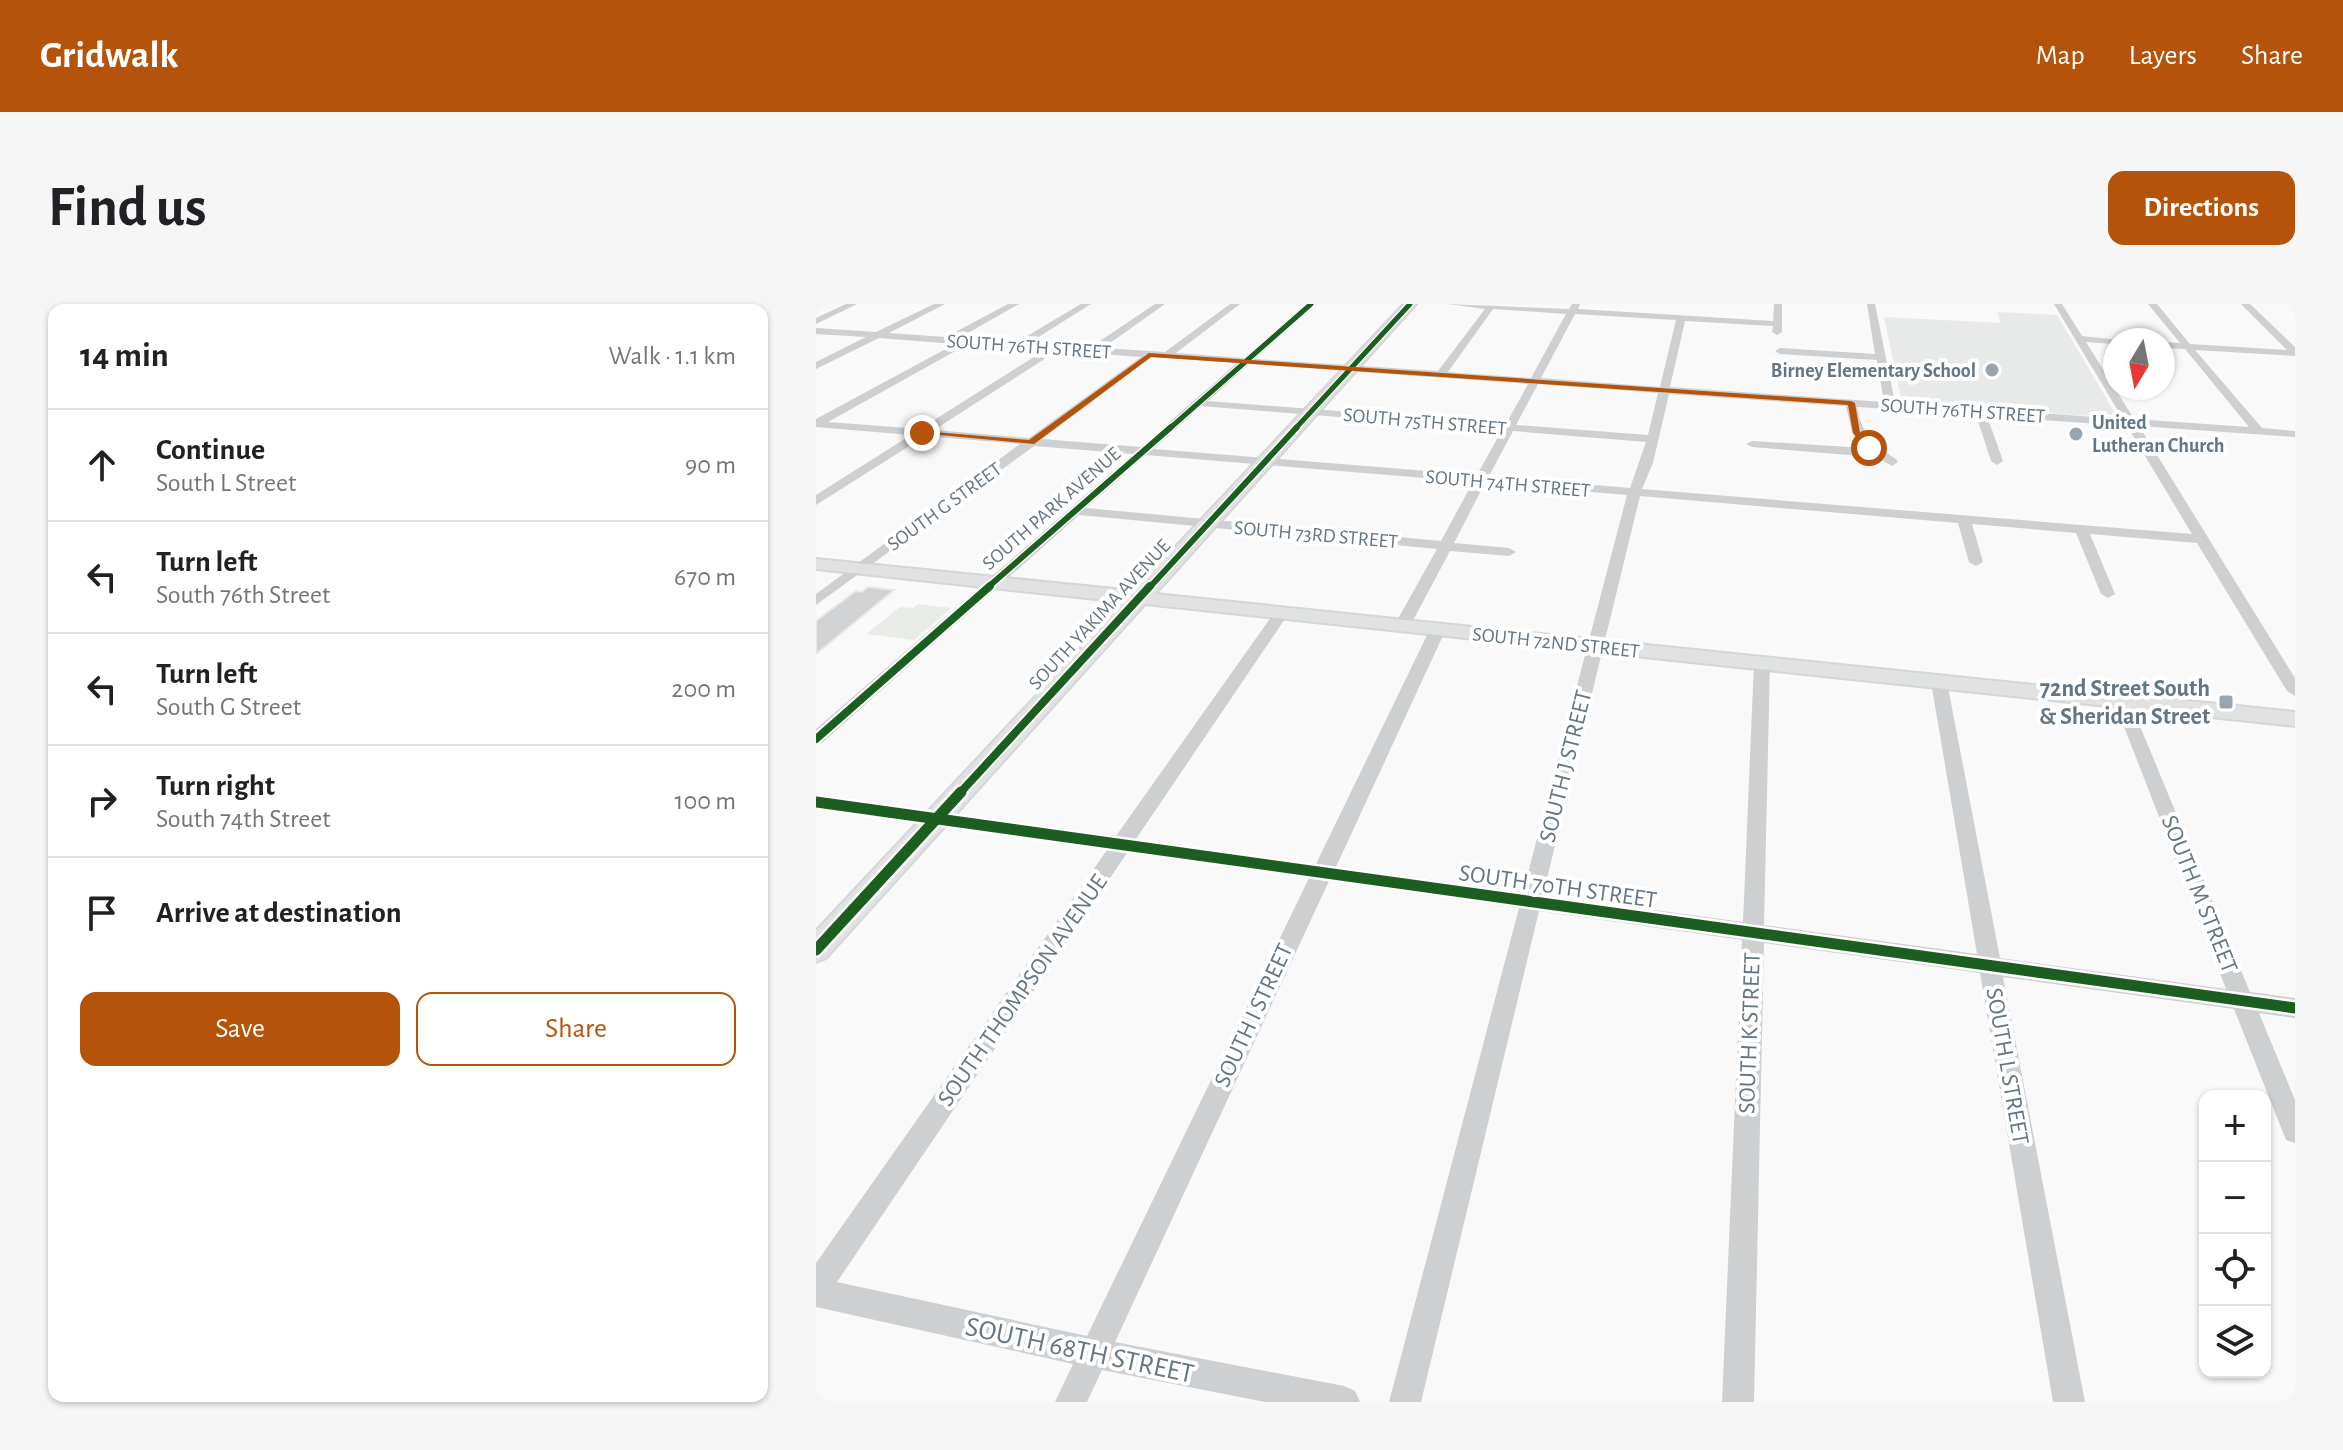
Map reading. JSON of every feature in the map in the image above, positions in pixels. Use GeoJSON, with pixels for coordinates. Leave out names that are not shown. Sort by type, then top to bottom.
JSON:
{"type":"FeatureCollection","features":[{"type":"Feature","properties":{"kind":"main road","name":"SOUTH YAKIMA AVENUE"},"geometry":{"type":"LineString","coordinates":[[816,950],[1410,304]]}},
{"type":"Feature","properties":{"kind":"main road","name":"SOUTH 72ND STREET"},"geometry":{"type":"LineString","coordinates":[[816,564],[2295,719]]}},
{"type":"Feature","properties":{"kind":"street"},"geometry":{"type":"LineString","coordinates":[[816,321],[853,304]]}},
{"type":"Feature","properties":{"kind":"street"},"geometry":{"type":"LineString","coordinates":[[816,366],[941,304]]}},
{"type":"Feature","properties":{"kind":"street"},"geometry":{"type":"LineString","coordinates":[[948,340],[1015,304]]}},
{"type":"Feature","properties":{"kind":"street"},"geometry":{"type":"LineString","coordinates":[[1019,345],[1087,304]]}},
{"type":"Feature","properties":{"kind":"street"},"geometry":{"type":"LineString","coordinates":[[1092,351],[1161,304]]}},
{"type":"Feature","properties":{"kind":"street"},"geometry":{"type":"LineString","coordinates":[[1166,356],[1236,304]]}},
{"type":"Feature","properties":{"kind":"street","name":"SOUTH PARK AVENUE"},"geometry":{"type":"LineString","coordinates":[[816,739],[1311,304]]}},
{"type":"Feature","properties":{"kind":"street"},"geometry":{"type":"LineString","coordinates":[[1452,304],[1574,307],[1777,328],[1778,304]]}},
{"type":"Feature","properties":{"kind":"street"},"geometry":{"type":"LineString","coordinates":[[1871,304],[1890,405]]}},
{"type":"Feature","properties":{"kind":"street"},"geometry":{"type":"LineString","coordinates":[[2058,304],[2295,691]]}},
{"type":"Feature","properties":{"kind":"street"},"geometry":{"type":"LineString","coordinates":[[2152,304],[2258,431]]}},
{"type":"Feature","properties":{"kind":"street"},"geometry":{"type":"LineString","coordinates":[[2245,304],[2295,352]]}},
{"type":"Feature","properties":{"kind":"street"},"geometry":{"type":"LineString","coordinates":[[1440,376],[1491,306]]}},
{"type":"Feature","properties":{"kind":"street"},"geometry":{"type":"LineString","coordinates":[[1402,626],[1574,307]]}},
{"type":"Feature","properties":{"kind":"street","name":"SOUTH J STREET"},"geometry":{"type":"LineString","coordinates":[[1405,1402],[1634,494],[1647,463],[1681,318]]}},
{"type":"Feature","properties":{"kind":"street","name":"SOUTH 76TH STREET"},"geometry":{"type":"LineString","coordinates":[[816,331],[2295,434]]}},
{"type":"Feature","properties":{"kind":"street"},"geometry":{"type":"LineString","coordinates":[[2081,339],[2103,340]]}},
{"type":"Feature","properties":{"kind":"street"},"geometry":{"type":"LineString","coordinates":[[816,424],[965,342]]}},
{"type":"Feature","properties":{"kind":"street"},"geometry":{"type":"LineString","coordinates":[[2175,346],[2295,352]]}},
{"type":"Feature","properties":{"kind":"street"},"geometry":{"type":"LineString","coordinates":[[816,501],[1055,348]]}},
{"type":"Feature","properties":{"kind":"street"},"geometry":{"type":"LineString","coordinates":[[1780,351],[1880,357]]}},
{"type":"Feature","properties":{"kind":"street","name":"SOUTH G STREET"},"geometry":{"type":"LineString","coordinates":[[816,601],[1149,355]]}},
{"type":"Feature","properties":{"kind":"street","name":"SOUTH 75TH STREET"},"geometry":{"type":"LineString","coordinates":[[1198,403],[1652,439]]}},
{"type":"Feature","properties":{"kind":"street"},"geometry":{"type":"LineString","coordinates":[[1851,403],[1856,433],[1869,448],[1892,462]]}},
{"type":"Feature","properties":{"kind":"street"},"geometry":{"type":"LineString","coordinates":[[1980,412],[1997,461]]}},
{"type":"Feature","properties":{"kind":"street","name":"SOUTH 74TH STREET"},"geometry":{"type":"LineString","coordinates":[[816,424],[2201,539]]}},
{"type":"Feature","properties":{"kind":"street"},"geometry":{"type":"LineString","coordinates":[[1752,444],[1849,451],[1869,448]]}},
{"type":"Feature","properties":{"kind":"street","name":"SOUTH 73RD STREET"},"geometry":{"type":"LineString","coordinates":[[1075,511],[1509,552]]}},
{"type":"Feature","properties":{"kind":"street"},"geometry":{"type":"LineString","coordinates":[[1964,520],[1976,562]]}},
{"type":"Feature","properties":{"kind":"street"},"geometry":{"type":"LineString","coordinates":[[2082,530],[2108,594]]}},
{"type":"Feature","properties":{"kind":"street","name":"SOUTH THOMPSON AVENUE"},"geometry":{"type":"LineString","coordinates":[[816,1290],[1281,613]]}},
{"type":"Feature","properties":{"kind":"street","name":"SOUTH I STREET"},"geometry":{"type":"LineString","coordinates":[[1071,1402],[1438,629]]}},
{"type":"Feature","properties":{"kind":"street","name":"SOUTH K STREET"},"geometry":{"type":"LineString","coordinates":[[1738,1402],[1762,663]]}},
{"type":"Feature","properties":{"kind":"street","name":"SOUTH L STREET"},"geometry":{"type":"LineString","coordinates":[[1939,682],[2069,1402]]}},
{"type":"Feature","properties":{"kind":"street","name":"SOUTH M STREET"},"geometry":{"type":"LineString","coordinates":[[2122,701],[2295,1131]]}},
{"type":"Feature","properties":{"kind":"street","name":"SOUTH 70TH STREET"},"geometry":{"type":"LineString","coordinates":[[816,802],[2295,1008]]}},
{"type":"Feature","properties":{"kind":"street","name":"SOUTH 68TH STREET"},"geometry":{"type":"LineString","coordinates":[[816,1290],[1094,1353],[1344,1402]]}},
{"type":"Feature","properties":{"kind":"shaded area","name":"Birney Elementary School"},"geometry":{"type":"Polygon","coordinates":[[[1997,312],[2057,315],[2103,393],[2103,400],[2107,400],[2118,418],[1902,403],[1884,317],[2001,323],[1997,312]]]}},
{"type":"Feature","properties":{"kind":"shaded area"},"geometry":{"type":"Polygon","coordinates":[[[918,604],[951,608],[914,640],[866,634],[900,607],[913,608],[918,604]]]}},
{"type":"Feature","properties":{"kind":"building"},"geometry":{"type":"Polygon","coordinates":[[[868,587],[894,590],[816,654],[816,621],[856,591],[862,592],[868,587]]]}},
{"type":"Feature","properties":{"kind":"cycle path"},"geometry":{"type":"LineString","coordinates":[[816,739],[1311,304]]}},
{"type":"Feature","properties":{"kind":"cycle path"},"geometry":{"type":"LineString","coordinates":[[816,950],[1410,304]]}},
{"type":"Feature","properties":{"kind":"cycle path"},"geometry":{"type":"LineString","coordinates":[[816,802],[2295,1008]]}},
{"type":"Feature","properties":{"kind":"place","name":"Birney Elementary School"},"geometry":{"type":"Point","coordinates":[1992,370]}},
{"type":"Feature","properties":{"kind":"place","name":"United Lutheran Church"},"geometry":{"type":"Point","coordinates":[2076,434]}},
{"type":"Feature","properties":{"kind":"place","name":"72nd Street South & Sheridan Street"},"geometry":{"type":"Point","coordinates":[2226,702]}},
{"type":"Feature","properties":{"kind":"route"},"geometry":{"type":"LineString","coordinates":[[922,433],[1031,443],[1149,355],[1851,403],[1856,433],[1869,448]]}}]}
